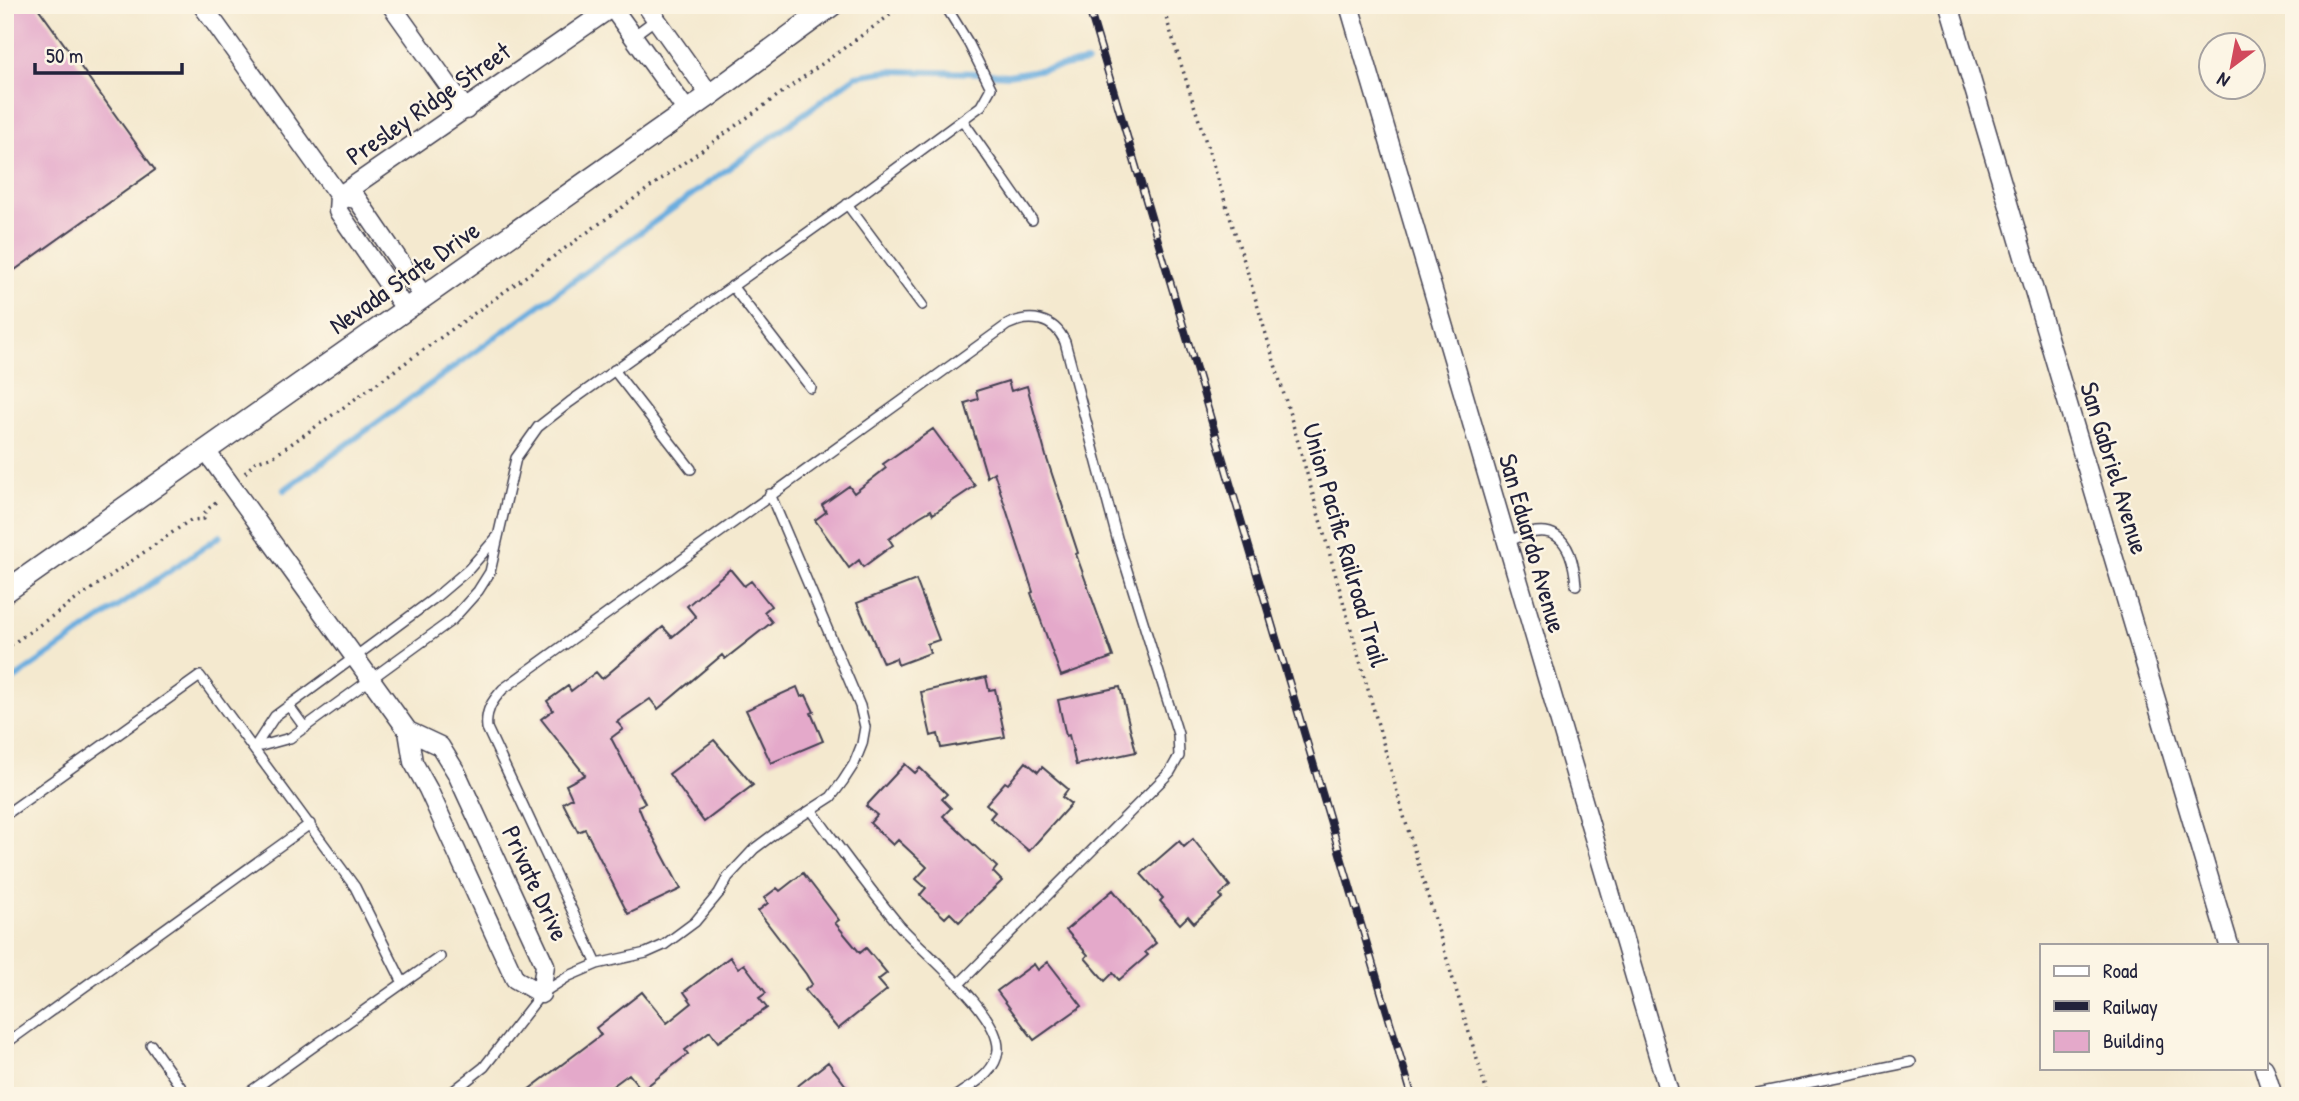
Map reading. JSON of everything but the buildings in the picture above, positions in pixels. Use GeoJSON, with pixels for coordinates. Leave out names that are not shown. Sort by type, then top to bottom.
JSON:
{"type":"FeatureCollection","features":[{"type":"Feature","properties":{"kind":"street"},"geometry":{"type":"LineString","coordinates":[[202,5],[340,196],[338,211],[406,310]]}},
{"type":"Feature","properties":{"kind":"street"},"geometry":{"type":"LineString","coordinates":[[391,5],[466,110]]}},
{"type":"Feature","properties":{"kind":"street","name":"Nevada State Drive"},"geometry":{"type":"LineString","coordinates":[[5,592],[709,96],[832,5]]}},
{"type":"Feature","properties":{"kind":"street","name":"San Eduardo Avenue"},"geometry":{"type":"LineString","coordinates":[[1349,5],[1670,1096]]}},
{"type":"Feature","properties":{"kind":"street","name":"San Gabriel Avenue"},"geometry":{"type":"LineString","coordinates":[[1949,5],[2229,944]]}},
{"type":"Feature","properties":{"kind":"street"},"geometry":{"type":"LineString","coordinates":[[613,6],[687,111]]}},
{"type":"Feature","properties":{"kind":"street","name":"Presley Ridge Street"},"geometry":{"type":"LineString","coordinates":[[340,196],[613,6]]}},
{"type":"Feature","properties":{"kind":"street"},"geometry":{"type":"LineString","coordinates":[[651,12],[709,96]]}},
{"type":"Feature","properties":{"kind":"street"},"geometry":{"type":"LineString","coordinates":[[340,196],[357,199],[424,297]]}},
{"type":"Feature","properties":{"kind":"street","name":"Private Drive"},"geometry":{"type":"LineString","coordinates":[[206,451],[408,731],[413,762],[434,801],[515,979],[541,995],[545,965],[456,772],[440,746],[408,731]]}},
{"type":"Feature","properties":{"kind":"street"},"geometry":{"type":"LineString","coordinates":[[2265,1070],[2273,1096]]}},
{"type":"Feature","properties":{"kind":"lane"},"geometry":{"type":"LineString","coordinates":[[254,748],[290,738],[305,728],[452,620],[478,592],[490,572],[516,458],[538,427],[981,106],[991,88],[945,5]]}},
{"type":"Feature","properties":{"kind":"lane"},"geometry":{"type":"LineString","coordinates":[[633,36],[651,12]]}},
{"type":"Feature","properties":{"kind":"lane"},"geometry":{"type":"LineString","coordinates":[[962,121],[1032,220]]}},
{"type":"Feature","properties":{"kind":"lane"},"geometry":{"type":"LineString","coordinates":[[847,204],[922,305]]}},
{"type":"Feature","properties":{"kind":"lane"},"geometry":{"type":"LineString","coordinates":[[732,286],[811,388]]}},
{"type":"Feature","properties":{"kind":"lane"},"geometry":{"type":"LineString","coordinates":[[597,964],[487,728],[488,710],[503,689],[770,494],[1007,325],[1019,319],[1031,318],[1043,320],[1062,334],[1117,538],[1178,734],[1179,756],[1170,772],[959,984]]}},
{"type":"Feature","properties":{"kind":"lane"},"geometry":{"type":"LineString","coordinates":[[614,370],[691,469]]}},
{"type":"Feature","properties":{"kind":"lane"},"geometry":{"type":"LineString","coordinates":[[447,1096],[484,1067],[541,995],[569,976],[597,964],[646,953],[678,936],[706,910],[728,877],[754,849],[831,797],[849,773],[862,744],[865,727],[860,706],[770,494]]}},
{"type":"Feature","properties":{"kind":"lane"},"geometry":{"type":"LineString","coordinates":[[1506,543],[1524,533],[1544,531],[1561,538],[1573,558],[1576,585]]}},
{"type":"Feature","properties":{"kind":"lane"},"geometry":{"type":"LineString","coordinates":[[254,748],[275,716],[436,597],[469,569],[499,534]]}},
{"type":"Feature","properties":{"kind":"lane"},"geometry":{"type":"LineString","coordinates":[[5,815],[200,676],[355,887],[403,983]]}},
{"type":"Feature","properties":{"kind":"lane"},"geometry":{"type":"LineString","coordinates":[[289,706],[305,728]]}},
{"type":"Feature","properties":{"kind":"lane"},"geometry":{"type":"LineString","coordinates":[[812,811],[903,928],[959,984],[995,1035],[998,1052],[989,1071],[956,1096]]}},
{"type":"Feature","properties":{"kind":"lane"},"geometry":{"type":"LineString","coordinates":[[5,1044],[310,824]]}},
{"type":"Feature","properties":{"kind":"lane"},"geometry":{"type":"LineString","coordinates":[[244,1096],[440,957]]}},
{"type":"Feature","properties":{"kind":"lane"},"geometry":{"type":"LineString","coordinates":[[151,1045],[187,1096]]}},
{"type":"Feature","properties":{"kind":"lane"},"geometry":{"type":"LineString","coordinates":[[1743,1096],[1911,1062]]}},
{"type":"Feature","properties":{"kind":"path"},"geometry":{"type":"LineString","coordinates":[[256,461],[274,456],[341,409],[904,5]]}},
{"type":"Feature","properties":{"kind":"path","name":"Union Pacific Railroad Trail"},"geometry":{"type":"LineString","coordinates":[[1162,5],[1265,332],[1403,813],[1488,1096]]}},
{"type":"Feature","properties":{"kind":"path"},"geometry":{"type":"LineString","coordinates":[[5,649],[186,523],[204,519],[205,512]]}},
{"type":"Feature","properties":{"kind":"waterway"},"geometry":{"type":"LineString","coordinates":[[284,490],[856,76],[888,71],[1008,75],[1087,62]]}},
{"type":"Feature","properties":{"kind":"waterway"},"geometry":{"type":"LineString","coordinates":[[5,685],[220,536]]}},
{"type":"Feature","properties":{"kind":"railway"},"geometry":{"type":"LineString","coordinates":[[1088,5],[1412,1096]]}}]}
